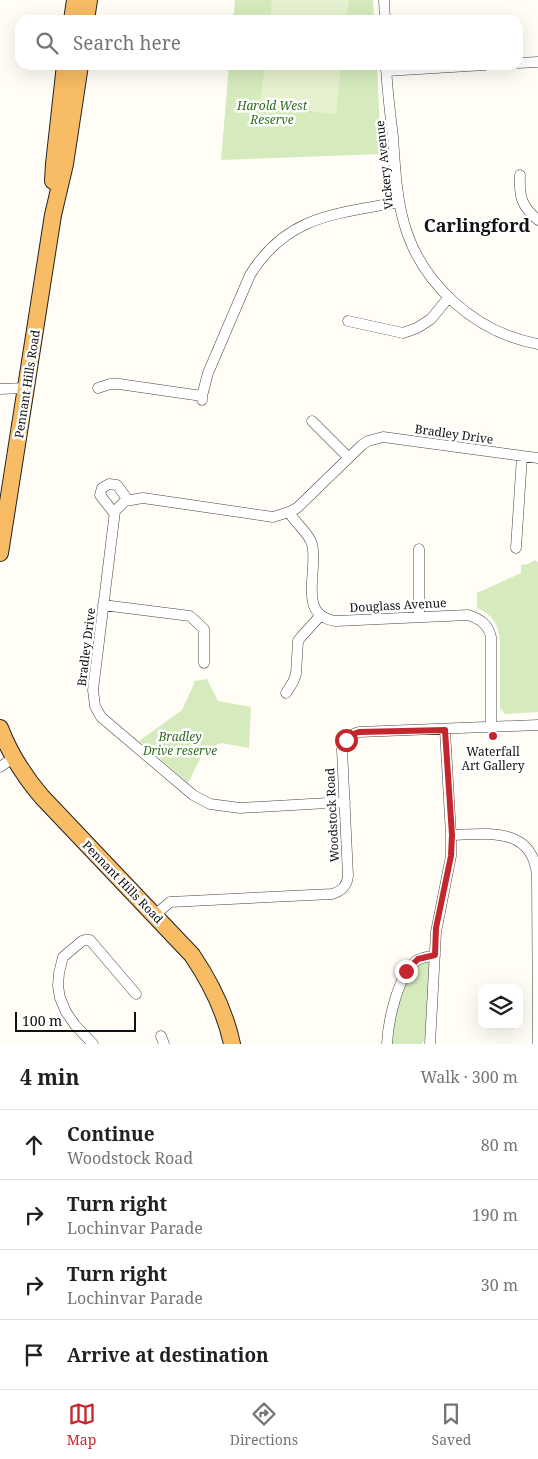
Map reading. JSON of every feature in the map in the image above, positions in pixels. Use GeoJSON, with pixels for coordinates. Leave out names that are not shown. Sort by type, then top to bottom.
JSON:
{"type":"FeatureCollection","features":[{"type":"Feature","properties":{"kind":"highway"},"geometry":{"type":"LineString","coordinates":[[73,15],[75,0]]}},
{"type":"Feature","properties":{"kind":"highway"},"geometry":{"type":"LineString","coordinates":[[87,15],[90,0]]}},
{"type":"Feature","properties":{"kind":"highway","name":"Pennant Hills Road"},"geometry":{"type":"LineString","coordinates":[[53,215],[54,164],[64,70]]}},
{"type":"Feature","properties":{"kind":"highway","name":"Pennant Hills Road"},"geometry":{"type":"LineString","coordinates":[[0,553],[53,215],[65,164],[79,70]]}},
{"type":"Feature","properties":{"kind":"highway","name":"Pennant Hills Road"},"geometry":{"type":"LineString","coordinates":[[0,728],[6,762],[24,775],[42,797],[192,956],[207,978],[224,1014],[232,1044]]}},
{"type":"Feature","properties":{"kind":"street"},"geometry":{"type":"LineString","coordinates":[[384,0],[385,15]]}},
{"type":"Feature","properties":{"kind":"street"},"geometry":{"type":"LineString","coordinates":[[523,63],[538,62]]}},
{"type":"Feature","properties":{"kind":"street","name":"Vickery Avenue"},"geometry":{"type":"LineString","coordinates":[[386,70],[399,202],[410,242],[432,278],[464,310],[482,323],[515,338],[538,344]]}},
{"type":"Feature","properties":{"kind":"street"},"geometry":{"type":"LineString","coordinates":[[520,175],[521,198],[529,212],[538,220]]}},
{"type":"Feature","properties":{"kind":"street"},"geometry":{"type":"LineString","coordinates":[[98,388],[110,384],[119,384],[202,398],[208,373],[250,275],[266,252],[285,236],[310,221],[325,216],[399,202]]}},
{"type":"Feature","properties":{"kind":"street"},"geometry":{"type":"LineString","coordinates":[[348,322],[403,333],[417,328],[431,319],[449,297]]}},
{"type":"Feature","properties":{"kind":"street"},"geometry":{"type":"LineString","coordinates":[[0,389],[26,388]]}},
{"type":"Feature","properties":{"kind":"street"},"geometry":{"type":"LineString","coordinates":[[312,421],[348,457]]}},
{"type":"Feature","properties":{"kind":"street","name":"Bradley Drive"},"geometry":{"type":"LineString","coordinates":[[128,500],[142,498],[273,517],[297,508],[348,457],[368,441],[383,437],[538,458]]}},
{"type":"Feature","properties":{"kind":"street"},"geometry":{"type":"LineString","coordinates":[[516,548],[522,456]]}},
{"type":"Feature","properties":{"kind":"street"},"geometry":{"type":"LineString","coordinates":[[109,484],[117,485],[128,500],[114,513],[100,495],[102,488],[109,484]]}},
{"type":"Feature","properties":{"kind":"street"},"geometry":{"type":"LineString","coordinates":[[286,693],[296,674],[298,641],[320,616],[315,610],[312,599],[312,543],[289,512]]}},
{"type":"Feature","properties":{"kind":"street","name":"Bradley Drive"},"geometry":{"type":"LineString","coordinates":[[114,513],[93,690],[98,712],[192,795],[210,804],[240,808],[345,802]]}},
{"type":"Feature","properties":{"kind":"street"},"geometry":{"type":"LineString","coordinates":[[419,549],[419,616]]}},
{"type":"Feature","properties":{"kind":"street"},"geometry":{"type":"LineString","coordinates":[[104,605],[190,616],[204,629],[204,663]]}},
{"type":"Feature","properties":{"kind":"street","name":"Douglass Avenue"},"geometry":{"type":"LineString","coordinates":[[320,616],[336,621],[419,616],[468,615],[477,618],[487,626],[491,637],[491,728]]}},
{"type":"Feature","properties":{"kind":"street","name":"Woodstock Road"},"geometry":{"type":"LineString","coordinates":[[154,915],[170,902],[332,894],[339,892],[345,885],[348,876],[341,753],[342,746],[348,737],[359,732],[538,725]]}},
{"type":"Feature","properties":{"kind":"street"},"geometry":{"type":"LineString","coordinates":[[430,1044],[436,928],[450,862],[452,835],[445,730]]}},
{"type":"Feature","properties":{"kind":"street"},"geometry":{"type":"LineString","coordinates":[[452,835],[497,834],[507,836],[526,847],[534,860],[537,876],[538,1044]]}},
{"type":"Feature","properties":{"kind":"street"},"geometry":{"type":"LineString","coordinates":[[93,1044],[70,1018],[60,998],[58,980],[63,957],[82,941],[90,940],[136,994]]}},
{"type":"Feature","properties":{"kind":"street"},"geometry":{"type":"LineString","coordinates":[[387,1044],[389,1022],[404,975],[418,959],[435,955]]}},
{"type":"Feature","properties":{"kind":"green space"},"geometry":{"type":"Polygon","coordinates":[[[235,0],[373,0],[374,15],[234,15],[235,0]]]}},
{"type":"Feature","properties":{"kind":"green space"},"geometry":{"type":"Polygon","coordinates":[[[272,0],[349,0],[347,15],[270,15],[272,0]]]}},
{"type":"Feature","properties":{"kind":"green space","name":"Harold West Reserve"},"geometry":{"type":"Polygon","coordinates":[[[229,70],[377,70],[381,154],[221,160],[229,70]]]}},
{"type":"Feature","properties":{"kind":"green space"},"geometry":{"type":"Polygon","coordinates":[[[264,70],[340,70],[336,114],[260,105],[264,70]]]}},
{"type":"Feature","properties":{"kind":"green space"},"geometry":{"type":"Polygon","coordinates":[[[535,560],[538,562],[538,712],[505,714],[500,708],[499,635],[491,617],[477,608],[477,593],[521,573],[521,565],[535,560]]]}},
{"type":"Feature","properties":{"kind":"green space","name":"Bradley Drive reserve"},"geometry":{"type":"Polygon","coordinates":[[[207,679],[218,701],[251,707],[249,748],[221,743],[205,749],[188,783],[139,741],[182,710],[194,681],[207,679]]]}},
{"type":"Feature","properties":{"kind":"green space"},"geometry":{"type":"Polygon","coordinates":[[[427,961],[431,965],[427,1035],[422,1044],[391,1044],[395,1015],[405,983],[414,967],[427,961]]]}},
{"type":"Feature","properties":{"kind":"place","name":"Waterfall Art Gallery"},"geometry":{"type":"Point","coordinates":[493,736]}},
{"type":"Feature","properties":{"kind":"district","name":"Carlingford"},"geometry":{"type":"Point","coordinates":[477,225]}},
{"type":"Feature","properties":{"kind":"route"},"geometry":{"type":"LineString","coordinates":[[346,740],[348,737],[359,732],[445,730],[452,835],[450,862],[436,928],[435,955],[418,959],[406,971]]}}]}
